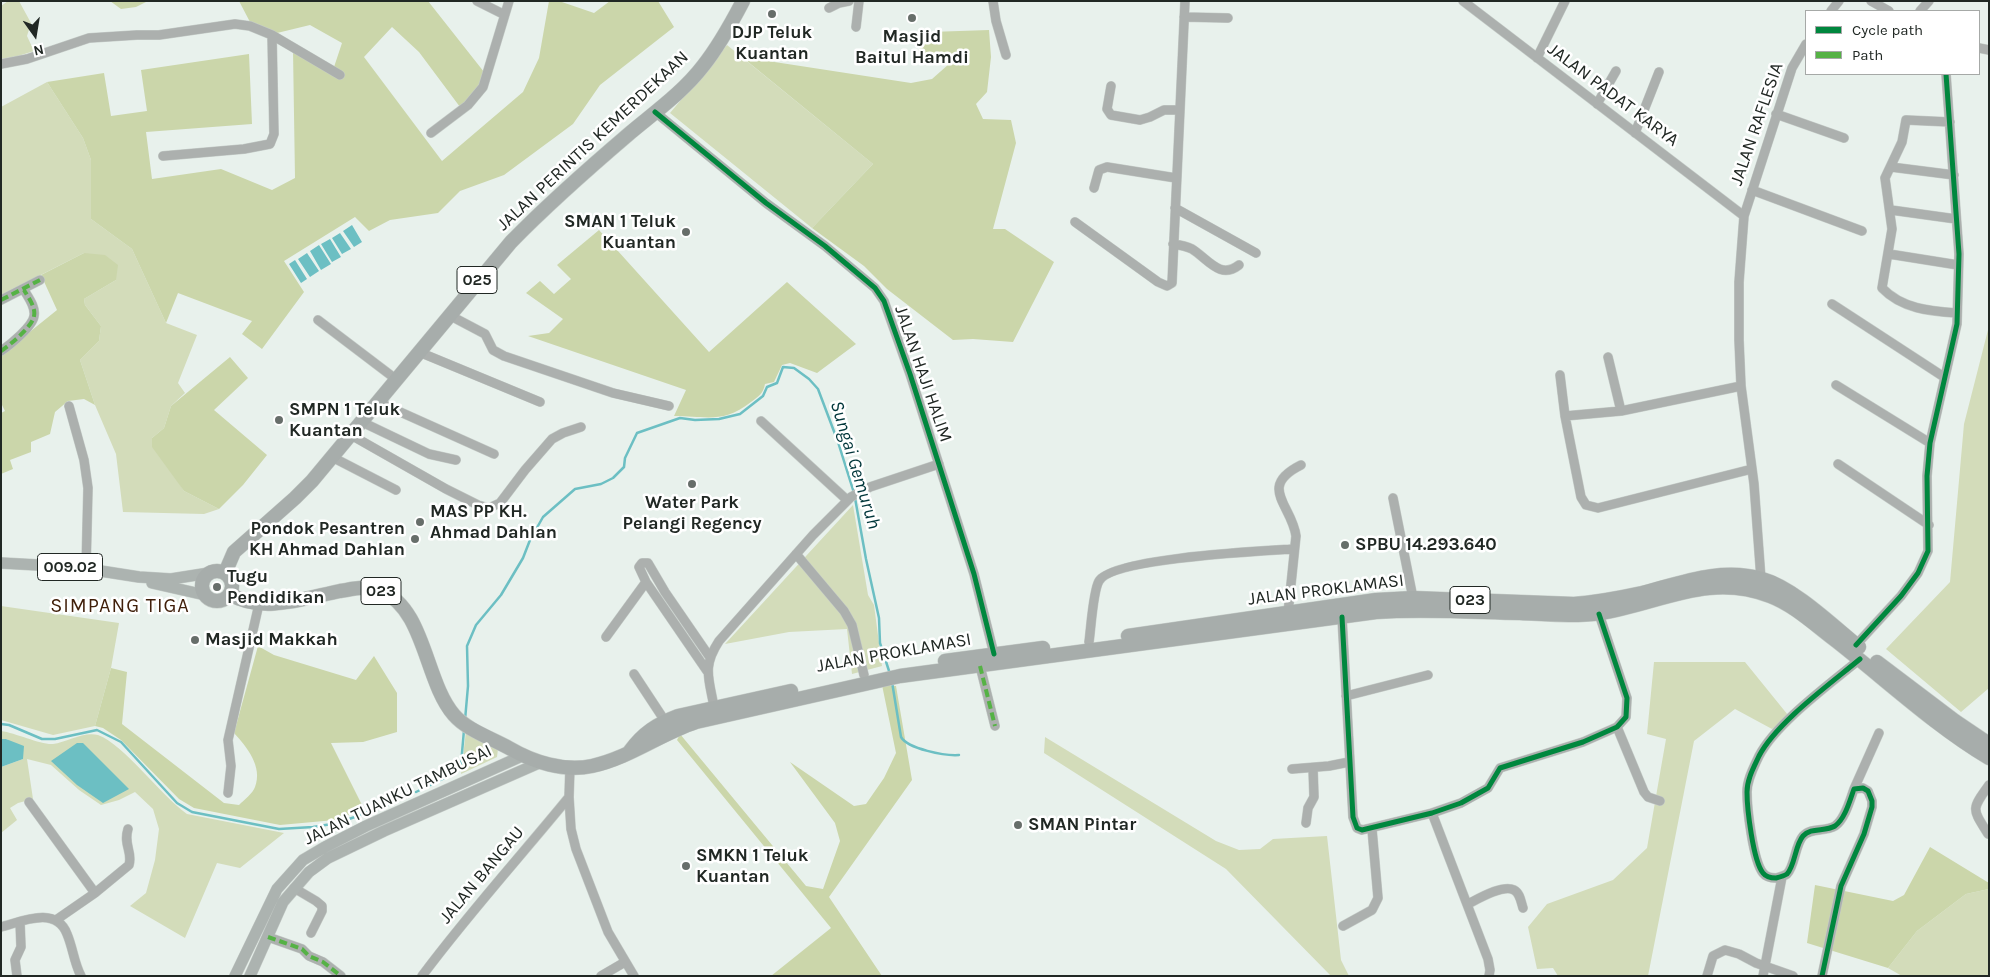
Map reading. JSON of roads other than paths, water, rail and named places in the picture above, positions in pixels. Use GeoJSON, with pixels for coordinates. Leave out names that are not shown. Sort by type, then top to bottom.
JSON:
{"type":"FeatureCollection","features":[{"type":"Feature","properties":{"kind":"highway","name":"JALAN PERINTIS KEMERDEKAAN"},"geometry":{"type":"LineString","coordinates":[[225,573],[234,552],[295,498],[332,457],[511,242],[540,212],[678,93],[702,67],[723,38],[743,1]]}},
{"type":"Feature","properties":{"kind":"highway"},"geometry":{"type":"LineString","coordinates":[[217,571],[225,573],[231,580],[232,590],[222,600],[213,601],[202,591],[203,581],[209,573],[217,571]]}},
{"type":"Feature","properties":{"kind":"highway","name":"JALAN PROKLAMASI"},"geometry":{"type":"LineString","coordinates":[[630,751],[641,736],[665,721],[695,717],[882,675],[936,667],[994,654],[1254,622],[1409,610],[1538,608],[1597,602],[1642,593],[1678,582],[1719,575],[1737,575],[1761,579],[1792,594],[1856,645],[1910,693],[1989,758]]}},
{"type":"Feature","properties":{"kind":"highway","name":"JALAN PROKLAMASI"},"geometry":{"type":"LineString","coordinates":[[936,667],[980,666],[1254,622],[1288,613],[1376,600],[1414,598],[1599,614],[1707,587],[1728,587],[1750,590],[1786,603],[1860,659],[1989,744]]}},
{"type":"Feature","properties":{"kind":"highway","name":"023"},"geometry":{"type":"LineString","coordinates":[[230,594],[241,601],[259,604],[283,602],[352,589],[373,588],[383,591],[395,599],[406,612],[418,635],[448,708],[464,724],[522,756]]}},
{"type":"Feature","properties":{"kind":"highway","name":"JALAN PROKLAMASI"},"geometry":{"type":"LineString","coordinates":[[522,756],[539,763],[570,768],[591,766],[645,746],[714,707],[865,679]]}},
{"type":"Feature","properties":{"kind":"main road","name":"009.02"},"geometry":{"type":"LineString","coordinates":[[1,563],[86,569],[139,577],[171,579],[209,573]]}},
{"type":"Feature","properties":{"kind":"main road","name":"009.02"},"geometry":{"type":"LineString","coordinates":[[139,577],[150,583],[205,595]]}},
{"type":"Feature","properties":{"kind":"main road","name":"JALAN TUANKU TAMBUSAI"},"geometry":{"type":"LineString","coordinates":[[235,976],[277,888],[303,860],[324,846],[366,826],[522,756]]}},
{"type":"Feature","properties":{"kind":"main road","name":"JALAN TUANKU TAMBUSAI"},"geometry":{"type":"LineString","coordinates":[[250,976],[283,902],[309,872],[328,858],[539,763]]}},
{"type":"Feature","properties":{"kind":"street"},"geometry":{"type":"LineString","coordinates":[[477,1],[504,14]]}},
{"type":"Feature","properties":{"kind":"street"},"geometry":{"type":"LineString","coordinates":[[431,133],[468,105],[483,87],[508,1]]}},
{"type":"Feature","properties":{"kind":"street"},"geometry":{"type":"LineString","coordinates":[[829,8],[849,1]]}},
{"type":"Feature","properties":{"kind":"street"},"geometry":{"type":"LineString","coordinates":[[856,27],[860,1]]}},
{"type":"Feature","properties":{"kind":"street"},"geometry":{"type":"LineString","coordinates":[[993,1],[996,21],[1006,55]]}},
{"type":"Feature","properties":{"kind":"street"},"geometry":{"type":"LineString","coordinates":[[1075,222],[1164,286],[1169,286],[1172,283],[1185,1]]}},
{"type":"Feature","properties":{"kind":"street","name":"JALAN PADAT KARYA"},"geometry":{"type":"LineString","coordinates":[[1463,1],[1744,216]]}},
{"type":"Feature","properties":{"kind":"street"},"geometry":{"type":"LineString","coordinates":[[1537,58],[1565,1]]}},
{"type":"Feature","properties":{"kind":"street"},"geometry":{"type":"LineString","coordinates":[[1871,1],[1887,10]]}},
{"type":"Feature","properties":{"kind":"street"},"geometry":{"type":"LineString","coordinates":[[1184,17],[1228,18]]}},
{"type":"Feature","properties":{"kind":"street"},"geometry":{"type":"LineString","coordinates":[[1,64],[27,59],[88,38],[159,36],[235,24],[250,26],[272,35],[340,75]]}},
{"type":"Feature","properties":{"kind":"street"},"geometry":{"type":"LineString","coordinates":[[163,156],[264,147],[270,144],[274,134],[272,35]]}},
{"type":"Feature","properties":{"kind":"street","name":"JALAN RAFLESIA"},"geometry":{"type":"LineString","coordinates":[[1761,579],[1752,469],[1741,386],[1739,282],[1744,216],[1792,68],[1805,46]]}},
{"type":"Feature","properties":{"kind":"street"},"geometry":{"type":"LineString","coordinates":[[1597,104],[1616,71]]}},
{"type":"Feature","properties":{"kind":"street"},"geometry":{"type":"LineString","coordinates":[[1635,133],[1660,72]]}},
{"type":"Feature","properties":{"kind":"street"},"geometry":{"type":"LineString","coordinates":[[1856,645],[1901,596],[1918,573],[1928,551],[1927,476],[1930,443],[1957,324],[1958,265],[1956,219],[1946,75]]}},
{"type":"Feature","properties":{"kind":"street"},"geometry":{"type":"LineString","coordinates":[[1111,86],[1107,109],[1111,115],[1140,120],[1164,110],[1179,110]]}},
{"type":"Feature","properties":{"kind":"street","name":"JALAN HAJI HALIM"},"geometry":{"type":"LineString","coordinates":[[655,112],[766,203],[825,246],[875,288],[884,301],[974,574],[994,654]]}},
{"type":"Feature","properties":{"kind":"street"},"geometry":{"type":"LineString","coordinates":[[1776,114],[1844,138]]}},
{"type":"Feature","properties":{"kind":"street"},"geometry":{"type":"LineString","coordinates":[[1950,122],[1906,120],[1902,142],[1885,178],[1891,210],[1892,229],[1882,288],[1904,304],[1924,310],[1957,314]]}},
{"type":"Feature","properties":{"kind":"street"},"geometry":{"type":"LineString","coordinates":[[1094,188],[1099,170],[1107,167],[1176,178]]}},
{"type":"Feature","properties":{"kind":"street"},"geometry":{"type":"LineString","coordinates":[[1891,167],[1954,175]]}},
{"type":"Feature","properties":{"kind":"street"},"geometry":{"type":"LineString","coordinates":[[1752,190],[1862,231]]}},
{"type":"Feature","properties":{"kind":"street"},"geometry":{"type":"LineString","coordinates":[[1175,208],[1256,253]]}},
{"type":"Feature","properties":{"kind":"street"},"geometry":{"type":"LineString","coordinates":[[1891,210],[1956,219]]}},
{"type":"Feature","properties":{"kind":"street"},"geometry":{"type":"LineString","coordinates":[[1173,244],[1190,248],[1220,270],[1227,271],[1239,265]]}},
{"type":"Feature","properties":{"kind":"street"},"geometry":{"type":"LineString","coordinates":[[1889,254],[1958,265]]}},
{"type":"Feature","properties":{"kind":"street"},"geometry":{"type":"LineString","coordinates":[[1,300],[24,290],[40,280]]}},
{"type":"Feature","properties":{"kind":"street"},"geometry":{"type":"LineString","coordinates":[[1,351],[11,344],[33,319],[34,310],[24,290]]}},
{"type":"Feature","properties":{"kind":"street"},"geometry":{"type":"LineString","coordinates":[[1832,304],[1944,377]]}},
{"type":"Feature","properties":{"kind":"street"},"geometry":{"type":"LineString","coordinates":[[449,315],[485,334],[493,350],[504,356],[612,393],[669,406]]}},
{"type":"Feature","properties":{"kind":"street"},"geometry":{"type":"LineString","coordinates":[[318,320],[396,380]]}},
{"type":"Feature","properties":{"kind":"street"},"geometry":{"type":"LineString","coordinates":[[419,352],[540,402]]}},
{"type":"Feature","properties":{"kind":"street"},"geometry":{"type":"LineString","coordinates":[[1608,357],[1621,411]]}},
{"type":"Feature","properties":{"kind":"street"},"geometry":{"type":"LineString","coordinates":[[1560,375],[1565,416],[1581,497],[1586,505],[1591,508],[1616,504],[1752,469]]}},
{"type":"Feature","properties":{"kind":"street"},"geometry":{"type":"LineString","coordinates":[[1836,384],[1930,443]]}},
{"type":"Feature","properties":{"kind":"street"},"geometry":{"type":"LineString","coordinates":[[1565,416],[1621,411],[1741,386]]}},
{"type":"Feature","properties":{"kind":"street"},"geometry":{"type":"LineString","coordinates":[[378,402],[494,454]]}},
{"type":"Feature","properties":{"kind":"street"},"geometry":{"type":"LineString","coordinates":[[70,406],[84,460],[88,488],[86,569]]}},
{"type":"Feature","properties":{"kind":"street"},"geometry":{"type":"LineString","coordinates":[[762,421],[852,496]]}},
{"type":"Feature","properties":{"kind":"street"},"geometry":{"type":"LineString","coordinates":[[362,422],[429,454],[456,460]]}},
{"type":"Feature","properties":{"kind":"street"},"geometry":{"type":"LineString","coordinates":[[351,435],[446,489],[478,505],[489,508],[500,504],[525,470],[552,440],[564,432],[582,427]]}},
{"type":"Feature","properties":{"kind":"street"},"geometry":{"type":"LineString","coordinates":[[332,457],[396,490]]}},
{"type":"Feature","properties":{"kind":"street"},"geometry":{"type":"LineString","coordinates":[[714,707],[707,671],[709,656],[719,641],[796,554],[852,496],[939,464]]}},
{"type":"Feature","properties":{"kind":"street"},"geometry":{"type":"LineString","coordinates":[[1838,464],[1929,525]]}},
{"type":"Feature","properties":{"kind":"street"},"geometry":{"type":"LineString","coordinates":[[1288,613],[1296,532],[1279,489],[1280,480],[1284,474],[1301,465]]}},
{"type":"Feature","properties":{"kind":"street"},"geometry":{"type":"LineString","coordinates":[[1393,498],[1414,598]]}},
{"type":"Feature","properties":{"kind":"street"},"geometry":{"type":"LineString","coordinates":[[1089,642],[1099,581],[1106,574],[1118,568],[1193,556],[1294,549]]}},
{"type":"Feature","properties":{"kind":"street"},"geometry":{"type":"LineString","coordinates":[[796,554],[844,611],[852,625],[865,679]]}},
{"type":"Feature","properties":{"kind":"street"},"geometry":{"type":"LineString","coordinates":[[707,671],[646,582],[639,567],[644,562],[648,563],[665,592],[709,656]]}},
{"type":"Feature","properties":{"kind":"street"},"geometry":{"type":"LineString","coordinates":[[606,637],[646,582]]}},
{"type":"Feature","properties":{"kind":"street"},"geometry":{"type":"LineString","coordinates":[[228,793],[231,766],[228,740],[259,604]]}},
{"type":"Feature","properties":{"kind":"street"},"geometry":{"type":"LineString","coordinates":[[1342,616],[1354,823],[1357,828],[1362,830],[1432,813],[1482,793],[1488,788],[1500,768],[1584,742],[1617,727],[1626,717],[1628,710],[1627,698],[1599,614]]}},
{"type":"Feature","properties":{"kind":"street"},"geometry":{"type":"LineString","coordinates":[[1782,877],[1769,877],[1763,873],[1757,862],[1747,790],[1750,777],[1760,754],[1776,732],[1860,659]]}},
{"type":"Feature","properties":{"kind":"street"},"geometry":{"type":"LineString","coordinates":[[980,666],[995,726]]}},
{"type":"Feature","properties":{"kind":"street"},"geometry":{"type":"LineString","coordinates":[[634,674],[665,721]]}},
{"type":"Feature","properties":{"kind":"street"},"geometry":{"type":"LineString","coordinates":[[1346,696],[1428,675]]}},
{"type":"Feature","properties":{"kind":"street"},"geometry":{"type":"LineString","coordinates":[[1617,727],[1644,792],[1648,797],[1660,801]]}},
{"type":"Feature","properties":{"kind":"street"},"geometry":{"type":"LineString","coordinates":[[1764,971],[1782,877],[1790,870],[1793,858],[1804,835],[1810,831],[1830,828],[1840,821],[1879,733]]}},
{"type":"Feature","properties":{"kind":"street"},"geometry":{"type":"LineString","coordinates":[[1292,769],[1313,768],[1349,762]]}},
{"type":"Feature","properties":{"kind":"street"},"geometry":{"type":"LineString","coordinates":[[570,768],[571,829],[576,850],[606,926],[634,976]]}},
{"type":"Feature","properties":{"kind":"street"},"geometry":{"type":"LineString","coordinates":[[1306,823],[1308,808],[1314,797],[1313,768]]}},
{"type":"Feature","properties":{"kind":"street"},"geometry":{"type":"LineString","coordinates":[[1988,834],[1976,815],[1975,810],[1978,799],[1989,785]]}},
{"type":"Feature","properties":{"kind":"street"},"geometry":{"type":"LineString","coordinates":[[1822,976],[1841,886],[1864,834],[1872,807],[1868,791],[1863,788],[1854,789]]}},
{"type":"Feature","properties":{"kind":"street","name":"JALAN BANGAU"},"geometry":{"type":"LineString","coordinates":[[422,976],[462,922],[511,868],[569,797]]}},
{"type":"Feature","properties":{"kind":"street"},"geometry":{"type":"LineString","coordinates":[[29,802],[95,893]]}},
{"type":"Feature","properties":{"kind":"street"},"geometry":{"type":"LineString","coordinates":[[1432,813],[1488,959],[1489,976]]}},
{"type":"Feature","properties":{"kind":"street"},"geometry":{"type":"LineString","coordinates":[[56,920],[95,893],[129,865],[130,858],[125,840],[128,829]]}},
{"type":"Feature","properties":{"kind":"street"},"geometry":{"type":"LineString","coordinates":[[1343,926],[1372,910],[1378,898],[1372,829]]}},
{"type":"Feature","properties":{"kind":"street"},"geometry":{"type":"LineString","coordinates":[[294,888],[322,906],[322,911],[311,933]]}},
{"type":"Feature","properties":{"kind":"street"},"geometry":{"type":"LineString","coordinates":[[1468,904],[1508,888],[1513,889],[1518,894],[1523,908]]}},
{"type":"Feature","properties":{"kind":"street"},"geometry":{"type":"LineString","coordinates":[[1,927],[35,918],[56,920],[67,933],[81,976]]}},
{"type":"Feature","properties":{"kind":"street"},"geometry":{"type":"LineString","coordinates":[[17,976],[15,960],[22,947],[20,922]]}},
{"type":"Feature","properties":{"kind":"street"},"geometry":{"type":"LineString","coordinates":[[268,937],[302,949],[309,956],[323,962],[341,976]]}},
{"type":"Feature","properties":{"kind":"street"},"geometry":{"type":"LineString","coordinates":[[1707,976],[1713,956],[1725,950],[1740,954],[1764,971],[1794,976]]}},
{"type":"Feature","properties":{"kind":"street"},"geometry":{"type":"LineString","coordinates":[[601,976],[625,962]]}},
{"type":"Feature","properties":{"kind":"water"},"geometry":{"type":"Polygon","coordinates":[[[352,225],[362,242],[354,247],[343,231],[352,225]]]}},
{"type":"Feature","properties":{"kind":"water"},"geometry":{"type":"Polygon","coordinates":[[[340,233],[351,249],[342,254],[332,238],[340,233]]]}},
{"type":"Feature","properties":{"kind":"water"},"geometry":{"type":"Polygon","coordinates":[[[330,239],[341,257],[332,262],[321,244],[330,239]]]}},
{"type":"Feature","properties":{"kind":"water"},"geometry":{"type":"Polygon","coordinates":[[[319,245],[331,264],[321,270],[310,251],[319,245]]]}},
{"type":"Feature","properties":{"kind":"water"},"geometry":{"type":"Polygon","coordinates":[[[307,253],[319,271],[310,277],[298,259],[307,253]]]}},
{"type":"Feature","properties":{"kind":"water"},"geometry":{"type":"Polygon","coordinates":[[[295,260],[307,279],[301,283],[289,264],[295,260]]]}},
{"type":"Feature","properties":{"kind":"water"},"geometry":{"type":"Polygon","coordinates":[[[1,739],[24,746],[23,759],[1,767],[1,739]]]}},
{"type":"Feature","properties":{"kind":"water"},"geometry":{"type":"Polygon","coordinates":[[[77,743],[83,743],[129,789],[103,803],[77,785],[51,761],[77,743]]]}},
{"type":"Feature","properties":{"kind":"waterway","name":"Sungai Gemuruh"},"geometry":{"type":"LineString","coordinates":[[465,720],[468,686],[467,646],[476,625],[501,595],[523,558],[530,540],[543,517],[575,489],[601,484],[613,478],[624,467],[625,458],[637,433],[680,418],[695,420],[719,419],[740,414],[763,396],[767,387],[777,383],[783,367],[794,368],[809,379],[818,389],[838,442],[854,493]]}},
{"type":"Feature","properties":{"kind":"waterway","name":"Sungai Gemuruh"},"geometry":{"type":"LineString","coordinates":[[855,498],[879,618],[880,643],[890,674]]}},
{"type":"Feature","properties":{"kind":"waterway","name":"Sungai Gemuruh"},"geometry":{"type":"LineString","coordinates":[[892,682],[901,737],[911,745],[919,748],[936,753],[959,755]]}},
{"type":"Feature","properties":{"kind":"waterway","name":"Sungai Gemuruh"},"geometry":{"type":"LineString","coordinates":[[1,724],[9,725],[42,739],[55,739],[97,730],[121,742],[177,803],[192,812],[279,829],[338,823],[391,804]]}},
{"type":"Feature","properties":{"kind":"waterway","name":"Sungai Gemuruh"},"geometry":{"type":"LineString","coordinates":[[416,792],[457,772],[461,764],[464,730]]}},
{"type":"Feature","properties":{"kind":"place","name":"DJP Teluk Kuantan"},"geometry":{"type":"Point","coordinates":[772,14]}},
{"type":"Feature","properties":{"kind":"place","name":"Masjid Baitul Hamdi"},"geometry":{"type":"Point","coordinates":[912,18]}},
{"type":"Feature","properties":{"kind":"place","name":"SMAN 1 Teluk Kuantan"},"geometry":{"type":"Point","coordinates":[686,232]}},
{"type":"Feature","properties":{"kind":"place","name":"SMPN 1 Teluk Kuantan"},"geometry":{"type":"Point","coordinates":[279,420]}},
{"type":"Feature","properties":{"kind":"place","name":"Water Park Pelangi Regency"},"geometry":{"type":"Point","coordinates":[692,484]}},
{"type":"Feature","properties":{"kind":"place","name":"MAS PP KH. Ahmad Dahlan"},"geometry":{"type":"Point","coordinates":[420,522]}},
{"type":"Feature","properties":{"kind":"place","name":"Pondok Pesantren KH Ahmad Dahlan"},"geometry":{"type":"Point","coordinates":[415,539]}},
{"type":"Feature","properties":{"kind":"place","name":"SPBU 14.293.640"},"geometry":{"type":"Point","coordinates":[1345,545]}},
{"type":"Feature","properties":{"kind":"place","name":"Tugu Pendidikan"},"geometry":{"type":"Point","coordinates":[217,587]}},
{"type":"Feature","properties":{"kind":"place","name":"Masjid Makkah"},"geometry":{"type":"Point","coordinates":[195,640]}},
{"type":"Feature","properties":{"kind":"place","name":"SMAN Pintar"},"geometry":{"type":"Point","coordinates":[1018,825]}},
{"type":"Feature","properties":{"kind":"place","name":"SMKN 1 Teluk Kuantan"},"geometry":{"type":"Point","coordinates":[686,866]}},
{"type":"Feature","properties":{"kind":"district","name":"SIMPANG TIGA"},"geometry":{"type":"Point","coordinates":[120,606]}}]}
